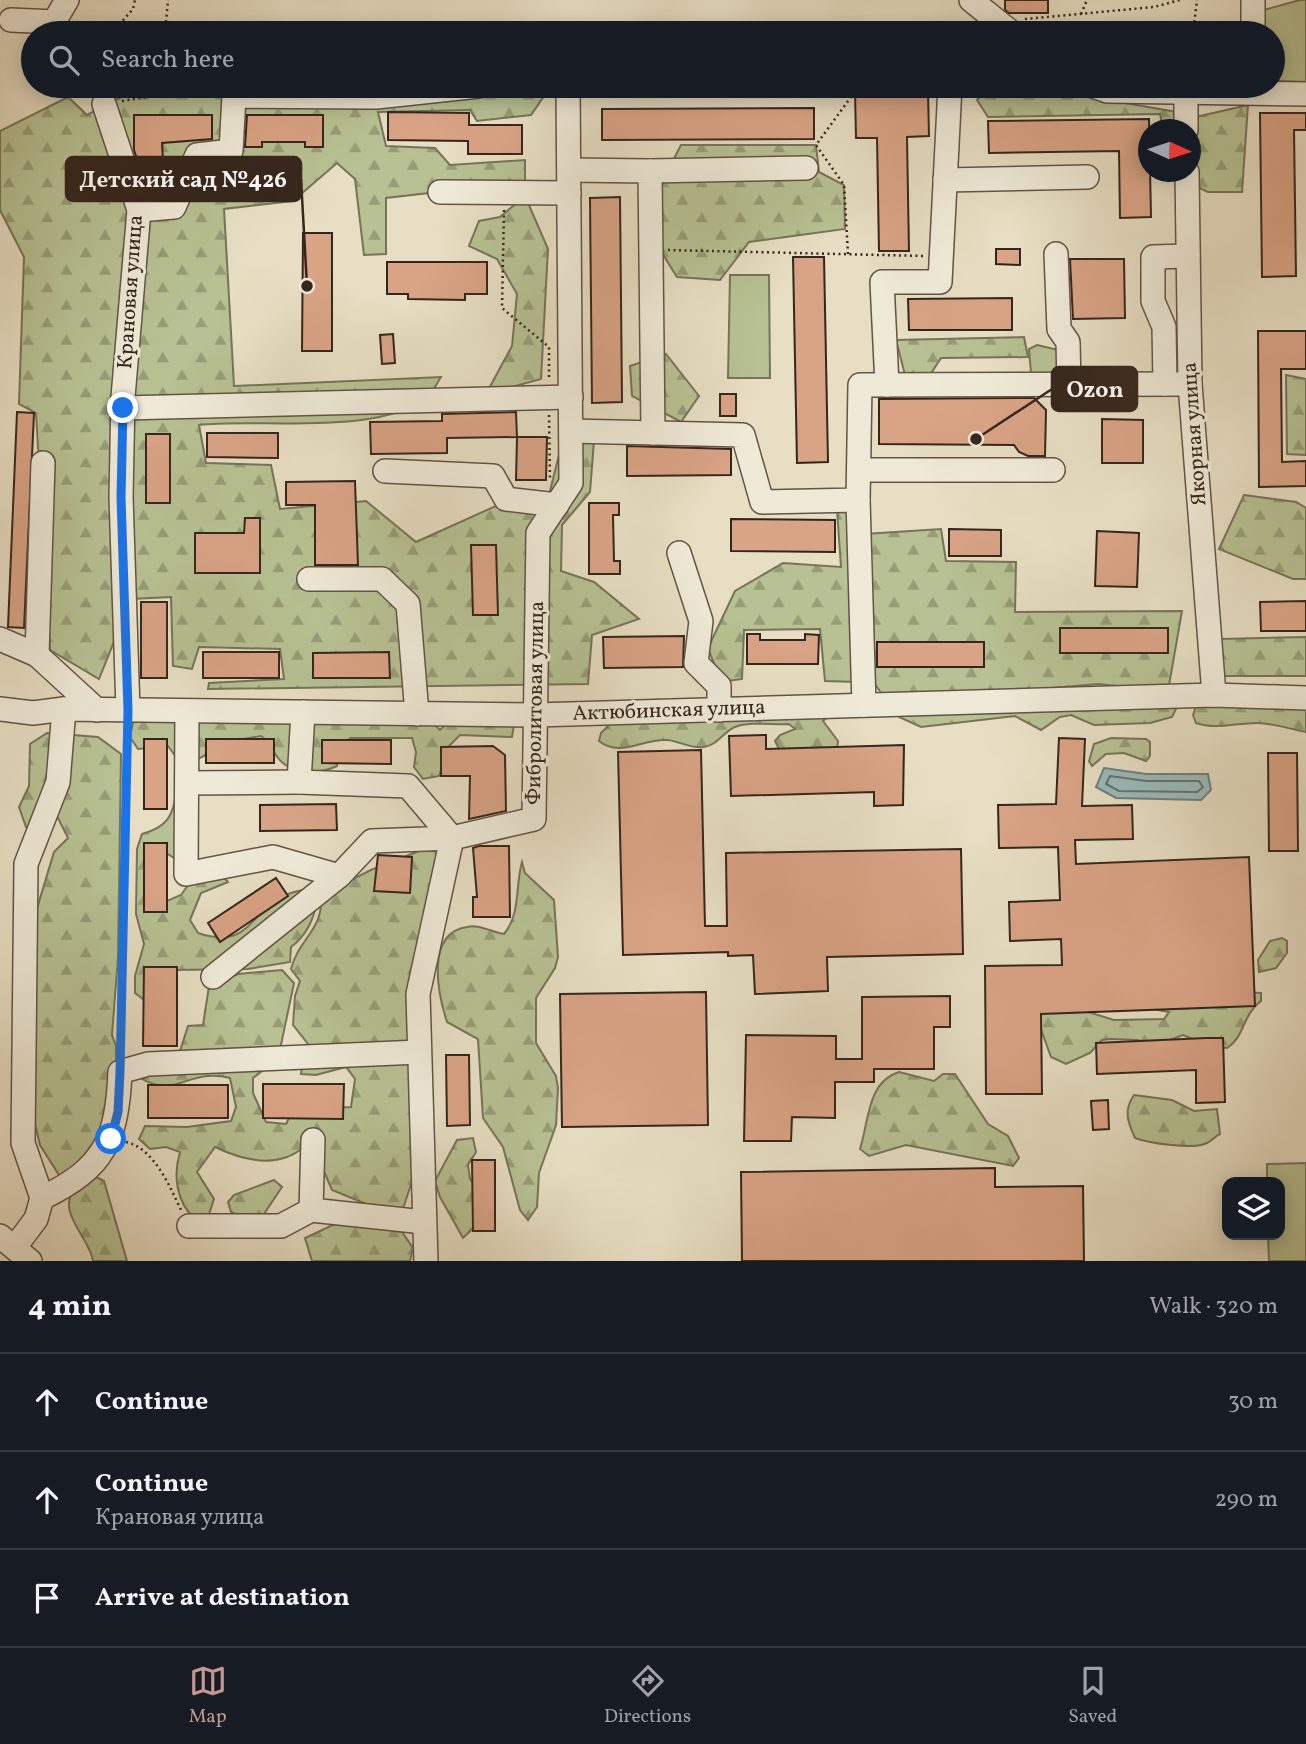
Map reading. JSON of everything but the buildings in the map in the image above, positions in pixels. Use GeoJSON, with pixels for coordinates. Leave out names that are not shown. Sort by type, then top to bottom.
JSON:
{"type":"FeatureCollection","features":[{"type":"Feature","properties":{"kind":"street"},"geometry":{"type":"LineString","coordinates":[[55,21],[67,0]]}},
{"type":"Feature","properties":{"kind":"street"},"geometry":{"type":"LineString","coordinates":[[971,0],[997,21]]}},
{"type":"Feature","properties":{"kind":"street"},"geometry":{"type":"LineString","coordinates":[[1253,0],[1253,21]]}},
{"type":"Feature","properties":{"kind":"street"},"geometry":{"type":"LineString","coordinates":[[11,20],[32,21]]}},
{"type":"Feature","properties":{"kind":"street"},"geometry":{"type":"LineString","coordinates":[[1285,91],[1306,93]]}},
{"type":"Feature","properties":{"kind":"street"},"geometry":{"type":"LineString","coordinates":[[139,210],[174,207],[197,155],[231,152],[234,98]]}},
{"type":"Feature","properties":{"kind":"street","name":"Фибролитовая улица"},"geometry":{"type":"LineString","coordinates":[[452,838],[534,819],[538,533],[554,504],[571,483],[571,431],[560,397],[569,181],[568,98]]}},
{"type":"Feature","properties":{"kind":"street"},"geometry":{"type":"LineString","coordinates":[[887,385],[882,282],[940,282],[949,98]]}},
{"type":"Feature","properties":{"kind":"street"},"geometry":{"type":"LineString","coordinates":[[1186,98],[1186,119]]}},
{"type":"Feature","properties":{"kind":"street","name":"Крановая улица"},"geometry":{"type":"LineString","coordinates":[[104,104],[139,210],[123,408],[121,497],[128,710]]}},
{"type":"Feature","properties":{"kind":"street"},"geometry":{"type":"LineString","coordinates":[[440,192],[505,192],[650,171],[806,168]]}},
{"type":"Feature","properties":{"kind":"street"},"geometry":{"type":"LineString","coordinates":[[650,171],[653,433]]}},
{"type":"Feature","properties":{"kind":"street"},"geometry":{"type":"LineString","coordinates":[[945,180],[1087,177]]}},
{"type":"Feature","properties":{"kind":"street","name":"Якорная улица"},"geometry":{"type":"LineString","coordinates":[[1187,182],[1191,384],[1214,695]]}},
{"type":"Feature","properties":{"kind":"street"},"geometry":{"type":"LineString","coordinates":[[1056,254],[1059,329],[1068,342],[1069,384]]}},
{"type":"Feature","properties":{"kind":"street"},"geometry":{"type":"LineString","coordinates":[[1165,384],[1164,327],[1153,301],[1153,257],[1188,256]]}},
{"type":"Feature","properties":{"kind":"street"},"geometry":{"type":"LineString","coordinates":[[864,705],[858,500],[860,385],[1191,384]]}},
{"type":"Feature","properties":{"kind":"street"},"geometry":{"type":"LineString","coordinates":[[123,408],[560,397]]}},
{"type":"Feature","properties":{"kind":"street"},"geometry":{"type":"LineString","coordinates":[[571,431],[743,435],[762,502],[858,500]]}},
{"type":"Feature","properties":{"kind":"street"},"geometry":{"type":"LineString","coordinates":[[37,655],[43,463]]}},
{"type":"Feature","properties":{"kind":"street"},"geometry":{"type":"LineString","coordinates":[[859,470],[1052,470]]}},
{"type":"Feature","properties":{"kind":"street"},"geometry":{"type":"LineString","coordinates":[[385,471],[493,477],[506,499],[554,504]]}},
{"type":"Feature","properties":{"kind":"street"},"geometry":{"type":"LineString","coordinates":[[680,553],[701,621],[696,663],[719,686],[719,710]]}},
{"type":"Feature","properties":{"kind":"street"},"geometry":{"type":"LineString","coordinates":[[309,579],[382,579],[408,604],[417,714]]}},
{"type":"Feature","properties":{"kind":"street"},"geometry":{"type":"LineString","coordinates":[[0,639],[37,655],[97,710]]}},
{"type":"Feature","properties":{"kind":"street","name":"Актюбинская улица"},"geometry":{"type":"LineString","coordinates":[[0,709],[33,713],[64,709],[536,715],[1214,695],[1306,698]]}},
{"type":"Feature","properties":{"kind":"street"},"geometry":{"type":"LineString","coordinates":[[15,1248],[36,1219],[42,1198],[23,1143],[26,864],[58,782],[64,709]]}},
{"type":"Feature","properties":{"kind":"street"},"geometry":{"type":"LineString","coordinates":[[187,711],[186,874],[272,857],[339,876]]}},
{"type":"Feature","properties":{"kind":"street"},"geometry":{"type":"LineString","coordinates":[[299,782],[303,712]]}},
{"type":"Feature","properties":{"kind":"street"},"geometry":{"type":"LineString","coordinates":[[187,783],[299,782],[408,786],[452,838]]}},
{"type":"Feature","properties":{"kind":"street"},"geometry":{"type":"LineString","coordinates":[[213,977],[339,876],[372,841],[452,838]]}},
{"type":"Feature","properties":{"kind":"street"},"geometry":{"type":"LineString","coordinates":[[426,1261],[418,994],[452,838]]}},
{"type":"Feature","properties":{"kind":"street"},"geometry":{"type":"LineString","coordinates":[[42,1198],[62,1188],[89,1168],[111,1139],[118,1112],[120,1072],[148,1063],[419,1052]]}},
{"type":"Feature","properties":{"kind":"street"},"geometry":{"type":"LineString","coordinates":[[310,1210],[313,1140]]}},
{"type":"Feature","properties":{"kind":"street"},"geometry":{"type":"LineString","coordinates":[[189,1226],[281,1226],[310,1210],[424,1223]]}},
{"type":"Feature","properties":{"kind":"path"},"geometry":{"type":"LineString","coordinates":[[122,21],[133,9],[135,0]]}},
{"type":"Feature","properties":{"kind":"path"},"geometry":{"type":"LineString","coordinates":[[166,21],[168,0]]}},
{"type":"Feature","properties":{"kind":"path"},"geometry":{"type":"LineString","coordinates":[[1081,14],[1087,0]]}},
{"type":"Feature","properties":{"kind":"path"},"geometry":{"type":"LineString","coordinates":[[1040,21],[1154,7],[1180,0]]}},
{"type":"Feature","properties":{"kind":"path"},"geometry":{"type":"LineString","coordinates":[[1194,21],[1196,0]]}},
{"type":"Feature","properties":{"kind":"path"},"geometry":{"type":"LineString","coordinates":[[104,104],[141,98]]}},
{"type":"Feature","properties":{"kind":"path"},"geometry":{"type":"LineString","coordinates":[[848,254],[844,185],[816,145],[850,98]]}},
{"type":"Feature","properties":{"kind":"path"},"geometry":{"type":"LineString","coordinates":[[505,192],[502,308],[549,347],[560,397],[554,504]]}},
{"type":"Feature","properties":{"kind":"path"},"geometry":{"type":"LineString","coordinates":[[651,250],[941,256]]}},
{"type":"Feature","properties":{"kind":"path"},"geometry":{"type":"LineString","coordinates":[[120,1072],[128,710]]}},
{"type":"Feature","properties":{"kind":"path"},"geometry":{"type":"LineString","coordinates":[[111,1139],[134,1144],[165,1175],[189,1226]]}},
{"type":"Feature","properties":{"kind":"green space"},"geometry":{"type":"Polygon","coordinates":[[[1306,0],[1306,82],[1285,81],[1285,21],[1260,21],[1260,11],[1306,0]]]}},
{"type":"Feature","properties":{"kind":"green space"},"geometry":{"type":"Polygon","coordinates":[[[66,98],[87,115],[119,98],[543,98],[531,115],[477,121],[470,110],[378,112],[386,146],[435,148],[450,165],[525,160],[525,182],[386,198],[386,254],[364,255],[355,179],[337,163],[293,201],[224,209],[234,386],[441,377],[429,395],[408,408],[382,416],[319,423],[199,425],[206,463],[271,465],[280,509],[366,501],[416,542],[498,505],[545,511],[562,443],[594,441],[590,492],[562,525],[561,571],[594,582],[639,619],[592,635],[588,684],[208,689],[209,683],[284,679],[280,649],[199,647],[192,669],[173,666],[171,597],[131,599],[99,679],[50,650],[36,413],[19,404],[24,257],[0,210],[0,131],[66,98]]]}},
{"type":"Feature","properties":{"kind":"green space"},"geometry":{"type":"Polygon","coordinates":[[[979,98],[1096,98],[1200,116],[1248,105],[1242,192],[1208,192],[1186,182],[1201,182],[1201,119],[1161,119],[1160,114],[988,117],[977,100],[979,98]]]}},
{"type":"Feature","properties":{"kind":"green space"},"geometry":{"type":"Polygon","coordinates":[[[681,145],[816,145],[819,172],[844,185],[845,229],[749,242],[720,280],[677,277],[642,221],[681,145]]]}},
{"type":"Feature","properties":{"kind":"green space"},"geometry":{"type":"Polygon","coordinates":[[[525,196],[548,249],[541,379],[486,394],[512,346],[517,294],[497,259],[469,246],[479,221],[500,217],[525,196]]]}},
{"type":"Feature","properties":{"kind":"green space"},"geometry":{"type":"Polygon","coordinates":[[[730,275],[769,275],[770,378],[728,378],[730,275]]]}},
{"type":"Feature","properties":{"kind":"green space"},"geometry":{"type":"Polygon","coordinates":[[[1024,337],[1028,357],[941,358],[928,378],[905,375],[896,340],[1024,337]]]}},
{"type":"Feature","properties":{"kind":"green space"},"geometry":{"type":"Polygon","coordinates":[[[1037,345],[1067,352],[1067,378],[1035,376],[1031,373],[1029,349],[1037,345]]]}},
{"type":"Feature","properties":{"kind":"green space"},"geometry":{"type":"Polygon","coordinates":[[[666,354],[699,396],[681,422],[632,396],[630,366],[666,354]]]}},
{"type":"Feature","properties":{"kind":"green space"},"geometry":{"type":"Polygon","coordinates":[[[1286,375],[1306,379],[1306,455],[1287,454],[1286,375]]]}},
{"type":"Feature","properties":{"kind":"green space"},"geometry":{"type":"Polygon","coordinates":[[[1244,495],[1296,502],[1306,508],[1306,579],[1293,579],[1219,549],[1244,495]]]}},
{"type":"Feature","properties":{"kind":"green space"},"geometry":{"type":"Polygon","coordinates":[[[856,508],[857,682],[825,681],[820,629],[744,630],[742,679],[721,682],[708,648],[735,591],[783,563],[841,567],[837,510],[856,508]]]}},
{"type":"Feature","properties":{"kind":"green space"},"geometry":{"type":"Polygon","coordinates":[[[941,529],[946,561],[1016,562],[1015,612],[1182,611],[1168,691],[1098,684],[1040,689],[1177,707],[1172,717],[1150,723],[1094,725],[1071,715],[1060,717],[1041,730],[1015,716],[921,727],[899,717],[868,675],[865,534],[941,529]]]}},
{"type":"Feature","properties":{"kind":"green space"},"geometry":{"type":"Polygon","coordinates":[[[1306,637],[1306,676],[1221,676],[1220,639],[1306,637]]]}},
{"type":"Feature","properties":{"kind":"green space"},"geometry":{"type":"Polygon","coordinates":[[[1198,701],[1306,701],[1306,732],[1263,723],[1218,726],[1196,723],[1193,715],[1198,701]]]}},
{"type":"Feature","properties":{"kind":"green space"},"geometry":{"type":"Polygon","coordinates":[[[145,714],[429,720],[440,730],[451,720],[515,719],[512,737],[460,735],[449,746],[439,776],[423,779],[414,767],[416,752],[412,738],[350,738],[339,750],[337,766],[323,771],[290,768],[278,758],[261,736],[214,744],[204,756],[190,763],[176,757],[168,746],[138,749],[130,737],[133,723],[145,714]]]}},
{"type":"Feature","properties":{"kind":"green space"},"geometry":{"type":"Polygon","coordinates":[[[829,716],[823,721],[838,741],[837,750],[779,749],[775,741],[780,735],[795,729],[789,724],[741,725],[704,747],[658,740],[615,748],[599,741],[601,733],[612,722],[829,716]]]}},
{"type":"Feature","properties":{"kind":"green space"},"geometry":{"type":"Polygon","coordinates":[[[47,733],[98,737],[121,754],[118,957],[112,1035],[116,1046],[116,1086],[99,1135],[64,1183],[40,1145],[30,1103],[32,925],[54,852],[68,838],[57,816],[26,827],[19,807],[29,786],[30,744],[47,733]]]}},
{"type":"Feature","properties":{"kind":"green space"},"geometry":{"type":"Polygon","coordinates":[[[1111,738],[1146,739],[1150,742],[1150,756],[1146,761],[1124,753],[1106,754],[1092,766],[1089,761],[1094,744],[1111,738]]]}},
{"type":"Feature","properties":{"kind":"green space"},"geometry":{"type":"Polygon","coordinates":[[[176,790],[194,828],[197,847],[195,858],[192,869],[166,853],[154,893],[167,901],[181,895],[191,881],[218,871],[228,882],[201,893],[190,920],[198,933],[218,937],[232,936],[243,931],[271,903],[285,895],[303,890],[317,899],[309,926],[291,947],[290,962],[248,969],[173,970],[147,1002],[135,993],[135,976],[144,944],[136,914],[137,849],[142,834],[158,828],[168,819],[176,790]]]}},
{"type":"Feature","properties":{"kind":"green space"},"geometry":{"type":"Polygon","coordinates":[[[424,849],[450,855],[421,976],[415,1172],[400,1218],[332,1190],[312,1144],[287,1157],[269,1161],[241,1157],[215,1147],[197,1172],[214,1199],[209,1214],[195,1219],[184,1205],[178,1188],[180,1152],[166,1147],[150,1149],[139,1139],[145,1126],[187,1127],[231,1121],[236,1107],[230,1078],[204,1076],[165,1086],[142,1079],[179,1054],[188,1026],[203,1025],[209,986],[238,974],[282,970],[294,983],[278,1059],[253,1078],[253,1093],[266,1122],[286,1124],[293,1110],[351,1107],[355,1079],[346,1067],[316,1075],[301,1074],[303,1060],[312,1049],[293,1025],[295,996],[300,981],[291,969],[299,949],[319,917],[321,895],[371,870],[424,849]]]}},
{"type":"Feature","properties":{"kind":"green space"},"geometry":{"type":"Polygon","coordinates":[[[522,862],[525,873],[554,900],[558,957],[555,968],[536,998],[536,1043],[556,1076],[558,1088],[556,1125],[539,1173],[537,1207],[528,1220],[520,1210],[503,1147],[483,1118],[478,1039],[447,1022],[438,981],[440,952],[445,940],[454,932],[476,927],[504,934],[513,918],[522,862]]]}},
{"type":"Feature","properties":{"kind":"green space"},"geometry":{"type":"Polygon","coordinates":[[[1282,938],[1287,941],[1287,953],[1276,968],[1259,972],[1258,960],[1270,941],[1282,938]]]}},
{"type":"Feature","properties":{"kind":"green space"},"geometry":{"type":"Polygon","coordinates":[[[1243,992],[1261,993],[1261,1001],[1250,1013],[1237,1038],[1227,1048],[1210,1046],[1183,1035],[1154,1046],[1138,1040],[1111,1039],[1102,1040],[1090,1053],[1066,1064],[1051,1057],[1034,1010],[1082,1010],[1114,1020],[1164,1019],[1169,1012],[1153,1009],[1243,992]]]}},
{"type":"Feature","properties":{"kind":"green space"},"geometry":{"type":"Polygon","coordinates":[[[899,1072],[934,1081],[943,1074],[955,1074],[988,1124],[1008,1136],[1019,1158],[1013,1166],[906,1145],[869,1156],[860,1149],[875,1093],[889,1077],[899,1072]]]}},
{"type":"Feature","properties":{"kind":"green space"},"geometry":{"type":"Polygon","coordinates":[[[1134,1095],[1172,1100],[1194,1111],[1217,1109],[1220,1134],[1207,1143],[1192,1146],[1160,1144],[1135,1138],[1128,1116],[1134,1095]]]}},
{"type":"Feature","properties":{"kind":"green space"},"geometry":{"type":"Polygon","coordinates":[[[473,1138],[476,1152],[468,1165],[470,1179],[491,1200],[480,1222],[463,1238],[440,1197],[435,1181],[457,1140],[473,1138]]]}},
{"type":"Feature","properties":{"kind":"green space"},"geometry":{"type":"Polygon","coordinates":[[[1306,1163],[1306,1261],[1269,1261],[1268,1240],[1285,1240],[1285,1177],[1267,1177],[1267,1164],[1306,1163]]]}},
{"type":"Feature","properties":{"kind":"green space"},"geometry":{"type":"Polygon","coordinates":[[[94,1176],[104,1181],[127,1261],[93,1261],[72,1218],[69,1201],[72,1193],[94,1176]]]}},
{"type":"Feature","properties":{"kind":"green space"},"geometry":{"type":"Polygon","coordinates":[[[274,1180],[282,1187],[262,1217],[240,1216],[231,1212],[228,1202],[234,1195],[274,1180]]]}},
{"type":"Feature","properties":{"kind":"green space"},"geometry":{"type":"Polygon","coordinates":[[[339,1222],[402,1232],[413,1248],[410,1261],[312,1261],[305,1238],[339,1222]]]}},
{"type":"Feature","properties":{"kind":"water"},"geometry":{"type":"Polygon","coordinates":[[[1104,768],[1146,774],[1208,774],[1211,790],[1201,800],[1116,798],[1096,787],[1104,768]]]}},
{"type":"Feature","properties":{"kind":"place","name":"Детский сад №426"},"geometry":{"type":"Point","coordinates":[307,286]}},
{"type":"Feature","properties":{"kind":"place","name":"Ozon"},"geometry":{"type":"Point","coordinates":[976,439]}},
{"type":"Feature","properties":{"kind":"route"},"geometry":{"type":"LineString","coordinates":[[111,1139],[118,1112],[120,1072],[128,710],[121,497],[123,408]]}}]}
